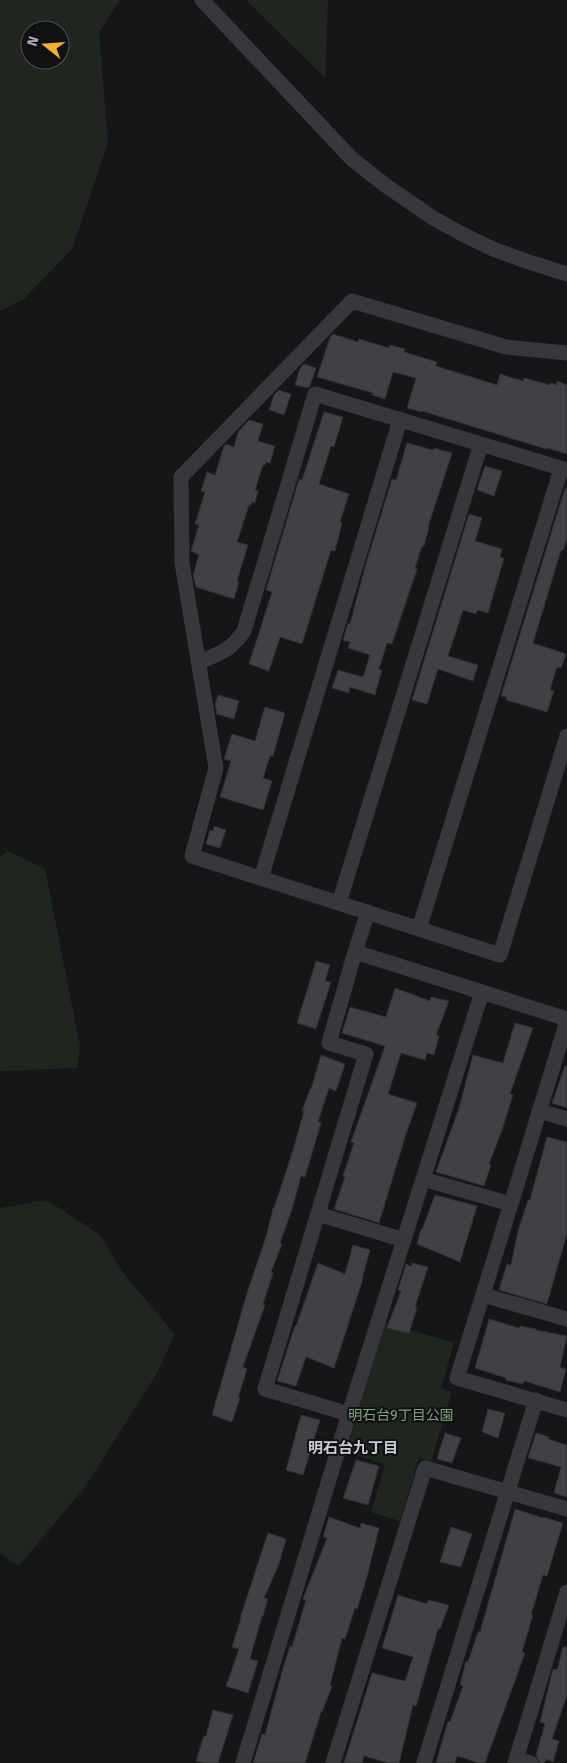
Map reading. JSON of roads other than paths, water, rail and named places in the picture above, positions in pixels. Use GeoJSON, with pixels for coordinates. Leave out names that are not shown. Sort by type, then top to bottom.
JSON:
{"type":"FeatureCollection","features":[{"type":"Feature","properties":{"kind":"street"},"geometry":{"type":"LineString","coordinates":[[202,0],[352,158],[393,191],[433,218],[478,242],[523,260],[567,274]]}},
{"type":"Feature","properties":{"kind":"street"},"geometry":{"type":"LineString","coordinates":[[567,353],[506,347],[352,301],[181,476],[182,563],[216,768],[192,856],[500,955],[567,736]]}},
{"type":"Feature","properties":{"kind":"street"},"geometry":{"type":"LineString","coordinates":[[199,662],[228,650],[244,631],[315,394],[564,469],[420,929]]}},
{"type":"Feature","properties":{"kind":"street"},"geometry":{"type":"LineString","coordinates":[[261,878],[400,420]]}},
{"type":"Feature","properties":{"kind":"street"},"geometry":{"type":"LineString","coordinates":[[339,903],[481,444]]}},
{"type":"Feature","properties":{"kind":"street"},"geometry":{"type":"LineString","coordinates":[[349,1414],[265,1389],[366,1054],[329,1043],[368,912]]}},
{"type":"Feature","properties":{"kind":"street"},"geometry":{"type":"LineString","coordinates":[[356,952],[567,1020],[457,1378],[567,1410]]}},
{"type":"Feature","properties":{"kind":"street"},"geometry":{"type":"LineString","coordinates":[[243,1763],[349,1414],[482,992]]}},
{"type":"Feature","properties":{"kind":"street"},"geometry":{"type":"LineString","coordinates":[[539,1111],[567,1119]]}},
{"type":"Feature","properties":{"kind":"street"},"geometry":{"type":"LineString","coordinates":[[424,1179],[511,1204]]}},
{"type":"Feature","properties":{"kind":"street"},"geometry":{"type":"LineString","coordinates":[[318,1214],[404,1240]]}},
{"type":"Feature","properties":{"kind":"street"},"geometry":{"type":"LineString","coordinates":[[483,1295],[567,1318]]}},
{"type":"Feature","properties":{"kind":"street"},"geometry":{"type":"LineString","coordinates":[[424,1763],[536,1400]]}},
{"type":"Feature","properties":{"kind":"street"},"geometry":{"type":"LineString","coordinates":[[333,1763],[425,1468],[567,1509]]}},
{"type":"Feature","properties":{"kind":"street"},"geometry":{"type":"LineString","coordinates":[[521,1762],[567,1592]]}},
{"type":"Feature","properties":{"kind":"district","name":"明石台九丁目"},"geometry":{"type":"Point","coordinates":[353,1448]}},
{"type":"Feature","properties":{"kind":"park label","name":"明石台9丁目公園"},"geometry":{"type":"Point","coordinates":[401,1415]}}]}
